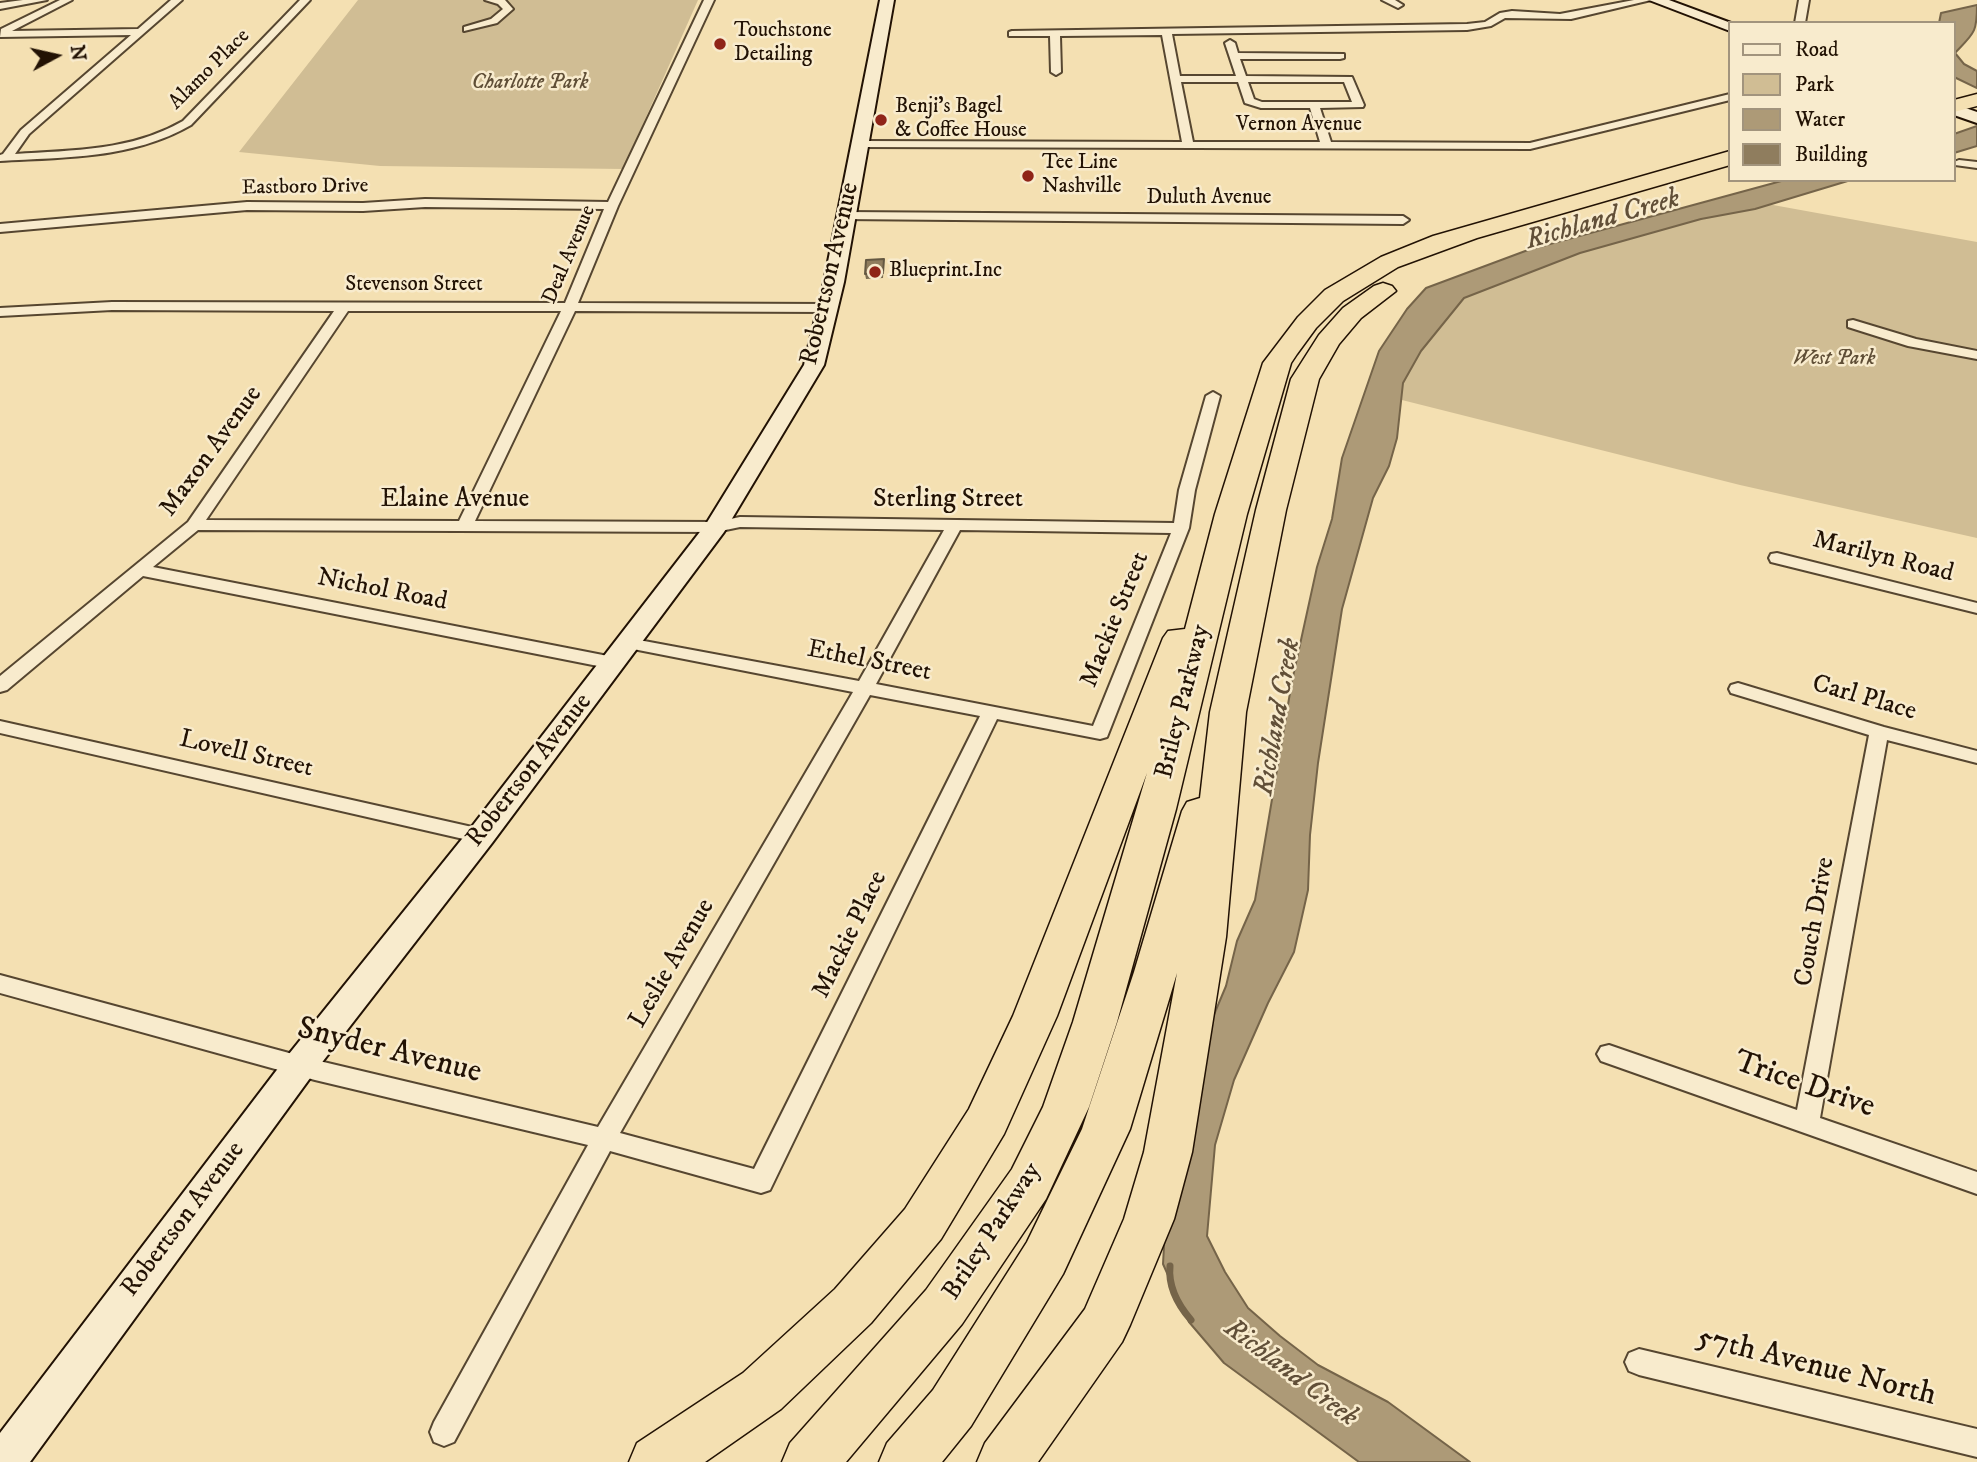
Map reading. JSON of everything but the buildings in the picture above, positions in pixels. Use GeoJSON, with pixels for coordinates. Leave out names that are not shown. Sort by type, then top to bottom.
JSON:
{"type":"FeatureCollection","features":[{"type":"Feature","properties":{"kind":"highway","name":"Briley Parkway"},"geometry":{"type":"LineString","coordinates":[[810,1462],[944,1307],[1029,1184],[1066,1107],[1096,1022],[1157,809],[1231,514],[1277,363],[1317,311],[1346,287],[1421,249],[1476,230],[1728,159]]}},
{"type":"Feature","properties":{"kind":"highway","name":"Briley Parkway"},"geometry":{"type":"LineString","coordinates":[[1005,1462],[1104,1325],[1149,1219],[1168,1152],[1205,937],[1228,712],[1271,510],[1305,379],[1328,341],[1352,313],[1402,279],[1483,244],[1728,173]]}},
{"type":"Feature","properties":{"kind":"highway"},"geometry":{"type":"LineString","coordinates":[[657,1462],[762,1391],[853,1306],[922,1224],[987,1120],[1035,1016],[1101,839],[1231,514]]}},
{"type":"Feature","properties":{"kind":"highway"},"geometry":{"type":"LineString","coordinates":[[908,1462],[952,1408],[1045,1258],[1107,1129],[1157,972],[1228,712]]}},
{"type":"Feature","properties":{"kind":"street"},"geometry":{"type":"LineString","coordinates":[[0,6],[42,0]]}},
{"type":"Feature","properties":{"kind":"street"},"geometry":{"type":"LineString","coordinates":[[0,33],[67,0]]}},
{"type":"Feature","properties":{"kind":"street"},"geometry":{"type":"LineString","coordinates":[[3,157],[24,132],[177,0]]}},
{"type":"Feature","properties":{"kind":"street","name":"Alamo Place"},"geometry":{"type":"LineString","coordinates":[[3,157],[118,148],[146,144],[170,135],[187,123],[304,0]]}},
{"type":"Feature","properties":{"kind":"street"},"geometry":{"type":"LineString","coordinates":[[467,29],[494,21],[508,9],[501,1],[490,0]]}},
{"type":"Feature","properties":{"kind":"street","name":"Deal Avenue"},"geometry":{"type":"LineString","coordinates":[[465,526],[570,307],[612,206],[709,0]]}},
{"type":"Feature","properties":{"kind":"street","name":"Robertson Avenue"},"geometry":{"type":"LineString","coordinates":[[4,1462],[301,1063],[481,836],[716,527],[814,365],[861,144],[887,0]]}},
{"type":"Feature","properties":{"kind":"street"},"geometry":{"type":"LineString","coordinates":[[1387,0],[1398,5]]}},
{"type":"Feature","properties":{"kind":"street"},"geometry":{"type":"LineString","coordinates":[[1012,34],[1467,27],[1488,24],[1493,18],[1503,15],[1559,17],[1646,0]]}},
{"type":"Feature","properties":{"kind":"street"},"geometry":{"type":"LineString","coordinates":[[1656,0],[1728,26]]}},
{"type":"Feature","properties":{"kind":"street"},"geometry":{"type":"LineString","coordinates":[[1800,21],[1804,0]]}},
{"type":"Feature","properties":{"kind":"street"},"geometry":{"type":"LineString","coordinates":[[0,33],[139,32]]}},
{"type":"Feature","properties":{"kind":"street"},"geometry":{"type":"LineString","coordinates":[[1167,33],[1188,145]]}},
{"type":"Feature","properties":{"kind":"street"},"geometry":{"type":"LineString","coordinates":[[1055,34],[1056,72]]}},
{"type":"Feature","properties":{"kind":"street"},"geometry":{"type":"LineString","coordinates":[[1230,43],[1251,103],[1359,105],[1335,44]]}},
{"type":"Feature","properties":{"kind":"street"},"geometry":{"type":"LineString","coordinates":[[1235,56],[1340,56]]}},
{"type":"Feature","properties":{"kind":"street"},"geometry":{"type":"LineString","coordinates":[[1177,79],[1348,79]]}},
{"type":"Feature","properties":{"kind":"street","name":"Vernon Avenue"},"geometry":{"type":"LineString","coordinates":[[861,144],[1530,146],[1728,97]]}},
{"type":"Feature","properties":{"kind":"street"},"geometry":{"type":"LineString","coordinates":[[1314,105],[1327,146]]}},
{"type":"Feature","properties":{"kind":"street"},"geometry":{"type":"LineString","coordinates":[[1959,163],[1977,165]]}},
{"type":"Feature","properties":{"kind":"street","name":"Eastboro Drive"},"geometry":{"type":"LineString","coordinates":[[0,228],[247,206],[363,207],[425,203],[612,206]]}},
{"type":"Feature","properties":{"kind":"street","name":"Duluth Avenue"},"geometry":{"type":"LineString","coordinates":[[846,216],[1403,220]]}},
{"type":"Feature","properties":{"kind":"street","name":"Stevenson Street"},"geometry":{"type":"LineString","coordinates":[[0,312],[111,306],[828,308]]}},
{"type":"Feature","properties":{"kind":"street","name":"Maxon Avenue"},"geometry":{"type":"LineString","coordinates":[[0,686],[194,525],[344,306]]}},
{"type":"Feature","properties":{"kind":"street"},"geometry":{"type":"LineString","coordinates":[[1853,324],[1913,343],[1977,355]]}},
{"type":"Feature","properties":{"kind":"street","name":"Mackie Street"},"geometry":{"type":"LineString","coordinates":[[1100,733],[1181,528],[1187,490],[1213,396]]}},
{"type":"Feature","properties":{"kind":"street","name":"Sterling Street"},"geometry":{"type":"LineString","coordinates":[[716,527],[740,522],[1181,528]]}},
{"type":"Feature","properties":{"kind":"street","name":"Elaine Avenue"},"geometry":{"type":"LineString","coordinates":[[194,525],[716,527]]}},
{"type":"Feature","properties":{"kind":"street","name":"Leslie Avenue"},"geometry":{"type":"LineString","coordinates":[[444,1433],[604,1139],[865,688],[954,526]]}},
{"type":"Feature","properties":{"kind":"street","name":"Marilyn Road"},"geometry":{"type":"LineString","coordinates":[[1777,558],[1977,608]]}},
{"type":"Feature","properties":{"kind":"street","name":"Nichol Road"},"geometry":{"type":"LineString","coordinates":[[141,570],[620,653]]}},
{"type":"Feature","properties":{"kind":"street","name":"Ethel Street"},"geometry":{"type":"LineString","coordinates":[[620,653],[865,688],[1100,733]]}},
{"type":"Feature","properties":{"kind":"street","name":"Carl Place"},"geometry":{"type":"LineString","coordinates":[[1738,689],[1879,732],[1977,757]]}},
{"type":"Feature","properties":{"kind":"street","name":"Mackie Place"},"geometry":{"type":"LineString","coordinates":[[761,1182],[991,712]]}},
{"type":"Feature","properties":{"kind":"street","name":"Lovell Street"},"geometry":{"type":"LineString","coordinates":[[0,727],[481,836]]}},
{"type":"Feature","properties":{"kind":"street","name":"Couch Drive"},"geometry":{"type":"LineString","coordinates":[[1807,1121],[1879,732]]}},
{"type":"Feature","properties":{"kind":"street","name":"Snyder Avenue"},"geometry":{"type":"LineString","coordinates":[[0,984],[301,1063],[315,1070],[604,1139],[761,1182]]}},
{"type":"Feature","properties":{"kind":"street","name":"Trice Drive"},"geometry":{"type":"LineString","coordinates":[[1609,1054],[1807,1121],[1977,1183]]}},
{"type":"Feature","properties":{"kind":"street","name":"57th Avenue North"},"geometry":{"type":"LineString","coordinates":[[1639,1362],[1977,1443]]}},
{"type":"Feature","properties":{"kind":"green space","name":"Charlotte Park"},"geometry":{"type":"Polygon","coordinates":[[[358,0],[698,0],[623,169],[380,166],[239,152],[358,0]]]}},
{"type":"Feature","properties":{"kind":"green space","name":"West Park"},"geometry":{"type":"Polygon","coordinates":[[[1762,203],[1977,242],[1977,538],[1740,485],[1390,397],[1461,292],[1560,252],[1762,203]]]}},
{"type":"Feature","properties":{"kind":"water"},"geometry":{"type":"Polygon","coordinates":[[[1977,5],[1973,32],[1956,52],[1956,21],[1939,21],[1941,13],[1977,5]]]}},
{"type":"Feature","properties":{"kind":"water"},"geometry":{"type":"Polygon","coordinates":[[[1956,54],[1964,64],[1977,71],[1977,88],[1956,78],[1956,54]]]}},
{"type":"Feature","properties":{"kind":"water"},"geometry":{"type":"Polygon","coordinates":[[[1977,126],[1977,146],[1956,152],[1956,133],[1977,126]]]}},
{"type":"Feature","properties":{"kind":"water"},"geometry":{"type":"Polygon","coordinates":[[[1778,182],[1844,182],[1755,209],[1701,219],[1580,253],[1464,298],[1421,351],[1403,383],[1397,438],[1389,466],[1373,498],[1342,609],[1318,763],[1310,835],[1308,890],[1294,952],[1234,1080],[1215,1145],[1207,1236],[1225,1272],[1248,1308],[1280,1336],[1318,1365],[1388,1402],[1470,1462],[1359,1462],[1224,1363],[1189,1322],[1163,1264],[1167,1193],[1200,1048],[1226,986],[1237,941],[1255,900],[1292,681],[1317,567],[1332,519],[1342,458],[1379,351],[1407,309],[1426,288],[1528,250],[1778,182]]]}},
{"type":"Feature","properties":{"kind":"waterway","name":"Richland Creek"},"geometry":{"type":"LineString","coordinates":[[1170,1266],[1175,1295],[1191,1320]]}},
{"type":"Feature","properties":{"kind":"place","name":"Touchstone Detailing"},"geometry":{"type":"Point","coordinates":[720,44]}},
{"type":"Feature","properties":{"kind":"place","name":"Benji's Bagel & Coffee House"},"geometry":{"type":"Point","coordinates":[881,120]}},
{"type":"Feature","properties":{"kind":"place","name":"Tee Line Nashville"},"geometry":{"type":"Point","coordinates":[1028,176]}},
{"type":"Feature","properties":{"kind":"place","name":"Blueprint.Inc"},"geometry":{"type":"Point","coordinates":[875,272]}}]}
